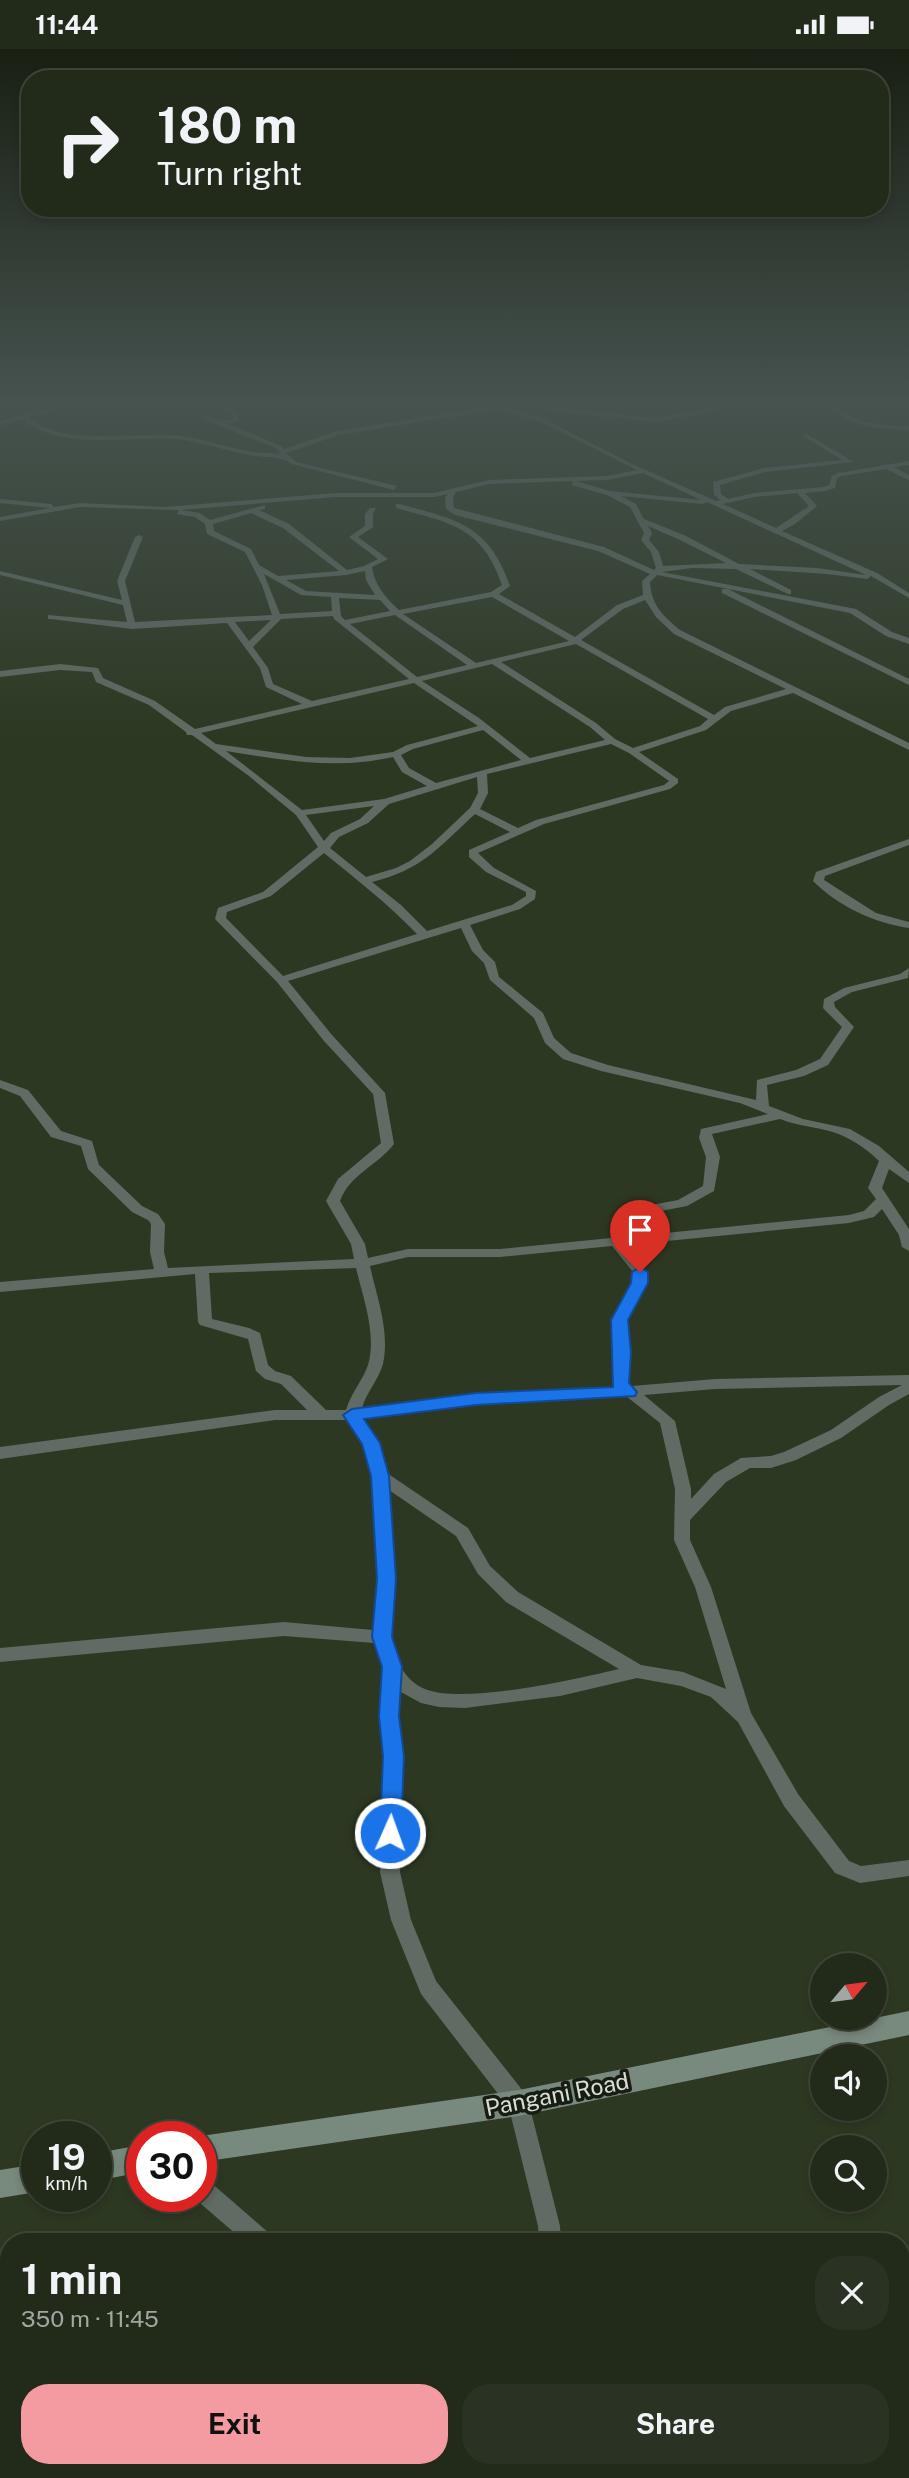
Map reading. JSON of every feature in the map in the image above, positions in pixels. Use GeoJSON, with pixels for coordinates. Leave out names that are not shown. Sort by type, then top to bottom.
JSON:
{"type":"FeatureCollection","features":[{"type":"Feature","properties":{"kind":"main road","name":"Pangani Road"},"geometry":{"type":"LineString","coordinates":[[217,2147],[519,2103],[909,2023]]}},
{"type":"Feature","properties":{"kind":"main road"},"geometry":{"type":"LineString","coordinates":[[0,2184],[21,2181]]}},
{"type":"Feature","properties":{"kind":"street"},"geometry":{"type":"LineString","coordinates":[[0,519],[33,512]]}},
{"type":"Feature","properties":{"kind":"street"},"geometry":{"type":"LineString","coordinates":[[183,512],[197,515],[209,523],[210,532],[248,551],[276,615]]}},
{"type":"Feature","properties":{"kind":"street"},"geometry":{"type":"LineString","coordinates":[[209,523],[244,512]]}},
{"type":"Feature","properties":{"kind":"street"},"geometry":{"type":"LineString","coordinates":[[257,512],[286,526],[346,573]]}},
{"type":"Feature","properties":{"kind":"street"},"geometry":{"type":"LineString","coordinates":[[278,578],[346,573],[367,568],[384,559],[353,537],[369,527],[371,512]]}},
{"type":"Feature","properties":{"kind":"street"},"geometry":{"type":"LineString","coordinates":[[346,622],[493,594],[506,586],[504,577],[475,537],[459,523],[421,512]]}},
{"type":"Feature","properties":{"kind":"street"},"geometry":{"type":"LineString","coordinates":[[457,512],[601,549],[656,571],[853,611],[889,634],[909,641]]}},
{"type":"Feature","properties":{"kind":"street"},"geometry":{"type":"LineString","coordinates":[[637,512],[648,533],[645,540],[655,552],[656,571]]}},
{"type":"Feature","properties":{"kind":"street"},"geometry":{"type":"LineString","coordinates":[[741,512],[909,596]]}},
{"type":"Feature","properties":{"kind":"street"},"geometry":{"type":"LineString","coordinates":[[779,530],[797,521],[803,512]]}},
{"type":"Feature","properties":{"kind":"street"},"geometry":{"type":"LineString","coordinates":[[642,521],[681,537],[805,600]]}},
{"type":"Feature","properties":{"kind":"street"},"geometry":{"type":"LineString","coordinates":[[132,626],[121,581],[139,537]]}},
{"type":"Feature","properties":{"kind":"street"},"geometry":{"type":"LineString","coordinates":[[883,581],[836,571],[733,565],[656,571],[646,581],[645,597],[654,613],[677,632],[909,747]]}},
{"type":"Feature","properties":{"kind":"street"},"geometry":{"type":"LineString","coordinates":[[257,567],[304,593],[383,598]]}},
{"type":"Feature","properties":{"kind":"street"},"geometry":{"type":"LineString","coordinates":[[367,568],[368,578],[398,613],[474,665]]}},
{"type":"Feature","properties":{"kind":"street"},"geometry":{"type":"LineString","coordinates":[[0,573],[125,603]]}},
{"type":"Feature","properties":{"kind":"street"},"geometry":{"type":"LineString","coordinates":[[712,583],[909,682]]}},
{"type":"Feature","properties":{"kind":"street"},"geometry":{"type":"LineString","coordinates":[[493,594],[716,720]]}},
{"type":"Feature","properties":{"kind":"street"},"geometry":{"type":"LineString","coordinates":[[335,597],[335,613]]}},
{"type":"Feature","properties":{"kind":"street"},"geometry":{"type":"LineString","coordinates":[[190,733],[574,642],[620,607],[645,597]]}},
{"type":"Feature","properties":{"kind":"street"},"geometry":{"type":"LineString","coordinates":[[51,617],[94,625],[132,626],[335,613],[417,681],[485,727],[529,762]]}},
{"type":"Feature","properties":{"kind":"street"},"geometry":{"type":"LineString","coordinates":[[248,647],[276,615]]}},
{"type":"Feature","properties":{"kind":"street"},"geometry":{"type":"LineString","coordinates":[[227,618],[264,668],[268,685],[312,705]]}},
{"type":"Feature","properties":{"kind":"street"},"geometry":{"type":"LineString","coordinates":[[282,980],[516,907],[531,897],[531,891],[522,884],[490,870],[474,857],[473,852],[540,822],[667,787],[675,781],[494,661]]}},
{"type":"Feature","properties":{"kind":"street"},"geometry":{"type":"LineString","coordinates":[[0,674],[60,667],[94,670],[99,680],[152,703],[300,813],[324,848],[397,907],[424,935]]}},
{"type":"Feature","properties":{"kind":"street"},"geometry":{"type":"LineString","coordinates":[[632,751],[686,734],[716,720],[728,709],[794,690]]}},
{"type":"Feature","properties":{"kind":"street"},"geometry":{"type":"LineString","coordinates":[[214,747],[319,762],[372,761],[410,747],[485,727]]}},
{"type":"Feature","properties":{"kind":"street"},"geometry":{"type":"LineString","coordinates":[[300,813],[385,801],[432,785],[612,741]]}},
{"type":"Feature","properties":{"kind":"street"},"geometry":{"type":"LineString","coordinates":[[396,754],[405,770],[432,785]]}},
{"type":"Feature","properties":{"kind":"street"},"geometry":{"type":"LineString","coordinates":[[362,881],[411,867],[434,851],[448,833],[474,810],[483,793],[482,772]]}},
{"type":"Feature","properties":{"kind":"street"},"geometry":{"type":"LineString","coordinates":[[352,1415],[358,1395],[374,1366],[378,1332],[364,1263],[353,1230],[333,1201],[337,1187],[348,1174],[380,1155],[388,1144],[379,1093],[328,1038],[282,980],[220,919],[222,910],[267,894],[324,848],[335,835],[364,821],[385,801]]}},
{"type":"Feature","properties":{"kind":"street"},"geometry":{"type":"LineString","coordinates":[[474,810],[519,832]]}},
{"type":"Feature","properties":{"kind":"street"},"geometry":{"type":"LineString","coordinates":[[909,842],[836,866],[820,874],[818,881],[866,913],[890,923],[909,925]]}},
{"type":"Feature","properties":{"kind":"street"},"geometry":{"type":"LineString","coordinates":[[464,923],[478,951],[489,962],[494,978],[539,1016],[549,1040],[568,1056],[744,1100],[780,1115],[845,1132],[874,1149],[909,1179]]}},
{"type":"Feature","properties":{"kind":"street"},"geometry":{"type":"LineString","coordinates":[[763,1108],[761,1083],[800,1073],[824,1062],[848,1027],[829,1007],[828,1001],[848,990],[904,976],[909,971]]}},
{"type":"Feature","properties":{"kind":"street"},"geometry":{"type":"LineString","coordinates":[[0,1084],[24,1093],[56,1134],[88,1144],[93,1166],[137,1209],[153,1217],[158,1224],[158,1252],[162,1273]]}},
{"type":"Feature","properties":{"kind":"street"},"geometry":{"type":"LineString","coordinates":[[780,1115],[706,1132],[705,1138],[713,1157],[709,1188],[682,1203],[625,1214],[617,1243],[640,1272],[639,1283],[619,1320],[623,1353],[620,1384],[667,1422],[683,1489],[681,1540],[703,1587],[744,1717],[791,1800],[842,1867],[860,1875],[909,1868]]}},
{"type":"Feature","properties":{"kind":"street"},"geometry":{"type":"LineString","coordinates":[[886,1160],[875,1188],[906,1235],[909,1247]]}},
{"type":"Feature","properties":{"kind":"street"},"geometry":{"type":"LineString","coordinates":[[0,1287],[202,1269],[364,1263],[408,1253],[500,1253],[617,1243],[849,1219],[869,1214],[882,1201]]}},
{"type":"Feature","properties":{"kind":"street"},"geometry":{"type":"LineString","coordinates":[[202,1269],[205,1322],[229,1330],[246,1330],[255,1336],[261,1367],[270,1375],[286,1380],[321,1414]]}},
{"type":"Feature","properties":{"kind":"street"},"geometry":{"type":"LineString","coordinates":[[0,1453],[150,1430],[275,1415],[352,1415],[476,1399],[629,1392],[715,1384],[909,1380]]}},
{"type":"Feature","properties":{"kind":"street"},"geometry":{"type":"LineString","coordinates":[[682,1518],[720,1478],[747,1462],[771,1462],[790,1456],[836,1434],[884,1401],[909,1388]]}},
{"type":"Feature","properties":{"kind":"street"},"geometry":{"type":"LineString","coordinates":[[352,1415],[371,1443],[380,1476],[387,1579],[382,1637],[392,1667],[403,1686],[424,1697],[461,1700],[559,1690],[637,1671]]}},
{"type":"Feature","properties":{"kind":"street"},"geometry":{"type":"LineString","coordinates":[[380,1476],[463,1532],[484,1570],[512,1597],[637,1671],[683,1679],[718,1692],[744,1717]]}},
{"type":"Feature","properties":{"kind":"street"},"geometry":{"type":"LineString","coordinates":[[0,1655],[284,1629],[382,1637]]}},
{"type":"Feature","properties":{"kind":"street"},"geometry":{"type":"LineString","coordinates":[[392,1667],[389,1716],[394,1756],[390,1872],[401,1920],[428,1987],[519,2103],[550,2233]]}},
{"type":"Feature","properties":{"kind":"street"},"geometry":{"type":"LineString","coordinates":[[217,2203],[252,2233]]}},
{"type":"Feature","properties":{"kind":"route"},"geometry":{"type":"LineString","coordinates":[[390,1833],[394,1756],[389,1716],[392,1667],[382,1637],[387,1579],[380,1476],[371,1443],[352,1415],[476,1399],[629,1392],[620,1384],[623,1353],[619,1320],[639,1283],[640,1272]]}}]}
